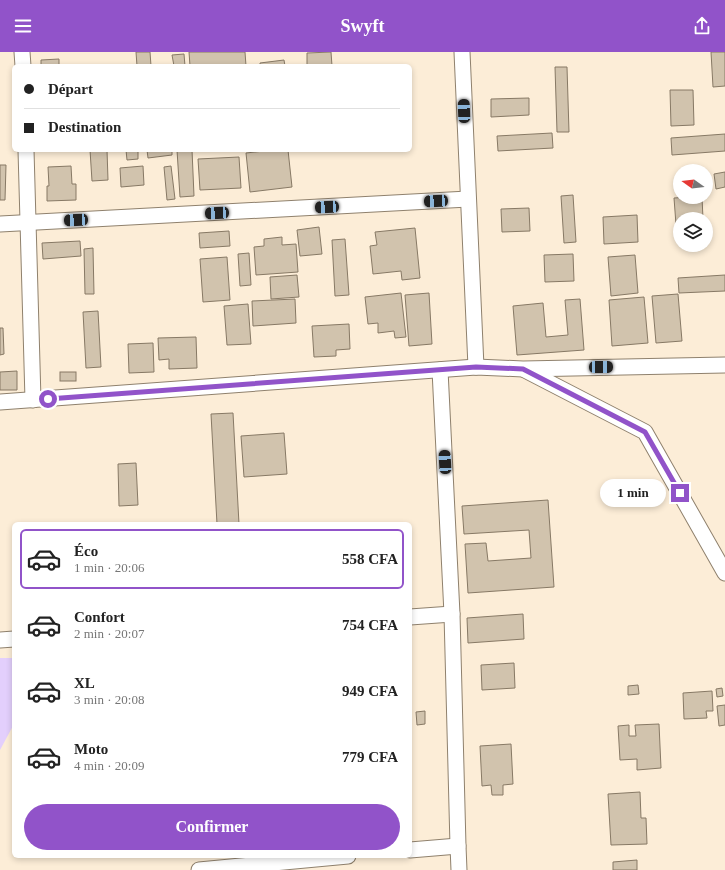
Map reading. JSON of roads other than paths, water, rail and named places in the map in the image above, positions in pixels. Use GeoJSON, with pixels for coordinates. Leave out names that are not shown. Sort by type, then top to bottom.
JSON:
{"type":"FeatureCollection","features":[{"type":"Feature","properties":{"kind":"street"},"geometry":{"type":"LineString","coordinates":[[22,52],[23,64]]}},
{"type":"Feature","properties":{"kind":"street"},"geometry":{"type":"LineString","coordinates":[[462,52],[476,367]]}},
{"type":"Feature","properties":{"kind":"street"},"geometry":{"type":"LineString","coordinates":[[26,152],[33,400]]}},
{"type":"Feature","properties":{"kind":"street"},"geometry":{"type":"LineString","coordinates":[[0,224],[468,199]]}},
{"type":"Feature","properties":{"kind":"street"},"geometry":{"type":"LineString","coordinates":[[0,402],[476,367],[523,369],[725,365]]}},
{"type":"Feature","properties":{"kind":"street"},"geometry":{"type":"LineString","coordinates":[[523,369],[645,432],[725,572]]}},
{"type":"Feature","properties":{"kind":"street"},"geometry":{"type":"LineString","coordinates":[[440,370],[452,614],[459,870]]}},
{"type":"Feature","properties":{"kind":"street"},"geometry":{"type":"LineString","coordinates":[[412,617],[452,614]]}},
{"type":"Feature","properties":{"kind":"street"},"geometry":{"type":"LineString","coordinates":[[0,640],[12,639]]}},
{"type":"Feature","properties":{"kind":"street"},"geometry":{"type":"LineString","coordinates":[[412,850],[458,846]]}},
{"type":"Feature","properties":{"kind":"street"},"geometry":{"type":"LineString","coordinates":[[199,870],[327,858]]}}]}
